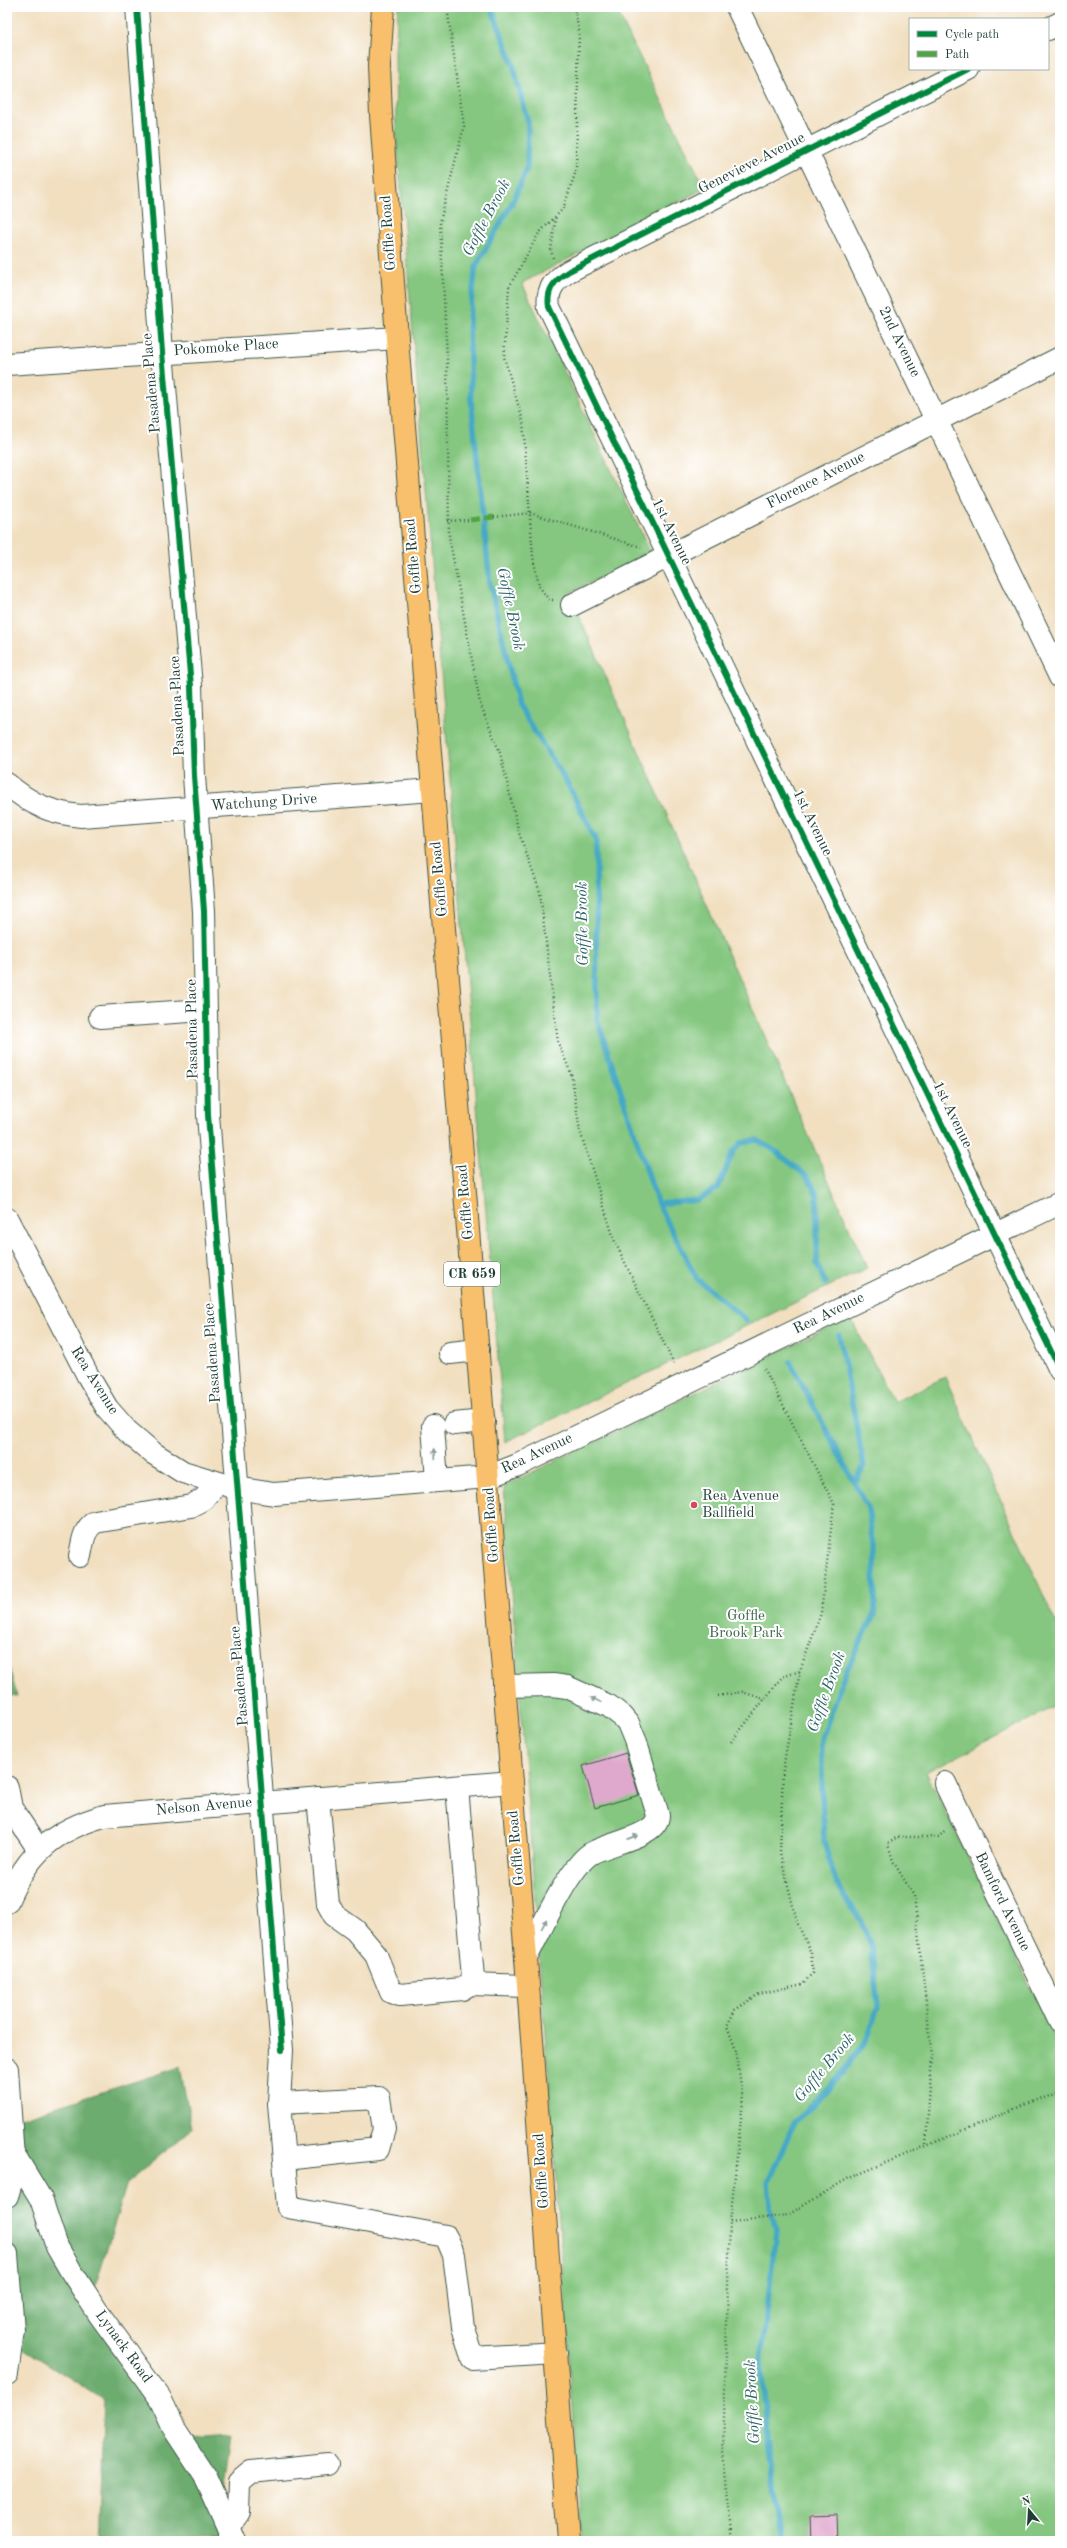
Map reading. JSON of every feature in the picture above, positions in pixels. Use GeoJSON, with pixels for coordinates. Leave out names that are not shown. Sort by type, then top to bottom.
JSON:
{"type":"FeatureCollection","features":[{"type":"Feature","properties":{"kind":"main road","name":"Goffle Road"},"geometry":{"type":"LineString","coordinates":[[383,7],[379,66],[397,338],[526,1958],[569,2541]]}},
{"type":"Feature","properties":{"kind":"street","name":"Pasadena Place"},"geometry":{"type":"LineString","coordinates":[[137,7],[162,352],[191,686],[204,911],[208,1115],[227,1486],[263,1803],[282,2050],[279,2103],[288,2207],[446,2236],[454,2255],[463,2327],[472,2358],[556,2353]]}},
{"type":"Feature","properties":{"kind":"street","name":"2nd Avenue"},"geometry":{"type":"LineString","coordinates":[[737,7],[1060,677]]}},
{"type":"Feature","properties":{"kind":"street"},"geometry":{"type":"LineString","coordinates":[[1049,28],[1060,23]]}},
{"type":"Feature","properties":{"kind":"street","name":"Genevieve Avenue"},"geometry":{"type":"LineString","coordinates":[[555,282],[806,151],[966,70]]}},
{"type":"Feature","properties":{"kind":"street","name":"1st Avenue"},"geometry":{"type":"LineString","coordinates":[[555,282],[547,298],[549,307],[1060,1370]]}},
{"type":"Feature","properties":{"kind":"street","name":"Pokomoke Place"},"geometry":{"type":"LineString","coordinates":[[7,364],[162,352],[397,338]]}},
{"type":"Feature","properties":{"kind":"street","name":"Florence Avenue"},"geometry":{"type":"LineString","coordinates":[[572,604],[1060,358]]}},
{"type":"Feature","properties":{"kind":"street","name":"Watchung Drive"},"geometry":{"type":"LineString","coordinates":[[7,784],[34,804],[65,814],[107,815],[433,790]]}},
{"type":"Feature","properties":{"kind":"street"},"geometry":{"type":"LineString","coordinates":[[100,1017],[205,1010]]}},
{"type":"Feature","properties":{"kind":"street","name":"Rea Avenue"},"geometry":{"type":"LineString","coordinates":[[7,1219],[76,1356],[107,1408],[127,1431],[153,1453],[183,1472],[227,1486],[274,1494],[488,1477],[518,1465],[1060,1203]]}},
{"type":"Feature","properties":{"kind":"street"},"geometry":{"type":"LineString","coordinates":[[450,1352],[478,1350]]}},
{"type":"Feature","properties":{"kind":"street"},"geometry":{"type":"LineString","coordinates":[[454,1424],[484,1421]]}},
{"type":"Feature","properties":{"kind":"street"},"geometry":{"type":"LineString","coordinates":[[433,1426],[437,1481]]}},
{"type":"Feature","properties":{"kind":"street"},"geometry":{"type":"LineString","coordinates":[[80,1556],[84,1535],[88,1527],[95,1522],[191,1506],[227,1486]]}},
{"type":"Feature","properties":{"kind":"street"},"geometry":{"type":"LineString","coordinates":[[504,1686],[553,1685],[567,1687],[608,1706],[628,1722],[648,1777],[658,1815],[658,1822],[651,1830],[605,1847],[582,1861],[570,1877],[526,1958]]}},
{"type":"Feature","properties":{"kind":"street","name":"Nelson Avenue"},"geometry":{"type":"LineString","coordinates":[[7,1902],[14,1884],[39,1850],[66,1829],[104,1816],[512,1782]]}},
{"type":"Feature","properties":{"kind":"street","name":"Bamford Avenue"},"geometry":{"type":"LineString","coordinates":[[945,1783],[1060,2022]]}},
{"type":"Feature","properties":{"kind":"street"},"geometry":{"type":"LineString","coordinates":[[7,1787],[11,1808],[39,1850]]}},
{"type":"Feature","properties":{"kind":"street"},"geometry":{"type":"LineString","coordinates":[[457,1787],[473,1978],[470,1984]]}},
{"type":"Feature","properties":{"kind":"street"},"geometry":{"type":"LineString","coordinates":[[318,1798],[328,1904],[334,1915],[355,1930],[376,1955],[391,1992],[400,1995],[454,1990],[470,1984],[528,1986]]}},
{"type":"Feature","properties":{"kind":"street"},"geometry":{"type":"LineString","coordinates":[[7,2070],[14,2173],[7,2196]]}},
{"type":"Feature","properties":{"kind":"street"},"geometry":{"type":"LineString","coordinates":[[279,2103],[379,2098],[384,2129],[378,2149],[284,2160]]}},
{"type":"Feature","properties":{"kind":"street","name":"Lynack Road"},"geometry":{"type":"LineString","coordinates":[[13,2153],[41,2199],[57,2247],[99,2314],[160,2398],[176,2432],[205,2476],[231,2534]]}},
{"type":"Feature","properties":{"kind":"street"},"geometry":{"type":"LineString","coordinates":[[7,2254],[12,2330],[7,2374]]}},
{"type":"Feature","properties":{"kind":"street"},"geometry":{"type":"LineString","coordinates":[[231,2534],[238,2513],[239,2482],[251,2472],[327,2464]]}},
{"type":"Feature","properties":{"kind":"path"},"geometry":{"type":"LineString","coordinates":[[447,7],[464,126],[440,222],[447,358],[447,521],[480,703],[500,753],[519,833],[540,892],[558,1043],[570,1073],[580,1132],[615,1242],[684,1384]]}},
{"type":"Feature","properties":{"kind":"path"},"geometry":{"type":"LineString","coordinates":[[555,282],[551,250],[556,215]]}},
{"type":"Feature","properties":{"kind":"path"},"geometry":{"type":"LineString","coordinates":[[494,517],[530,512],[668,556]]}},
{"type":"Feature","properties":{"kind":"path"},"geometry":{"type":"LineString","coordinates":[[447,521],[470,520]]}},
{"type":"Feature","properties":{"kind":"path"},"geometry":{"type":"LineString","coordinates":[[732,2541],[723,2452],[730,2222],[744,2100],[736,2050],[727,2026],[736,2010],[759,1994],[802,1984],[813,1973],[811,1953],[796,1922],[780,1853],[783,1769],[800,1671],[821,1614],[834,1504],[755,1350]]}},
{"type":"Feature","properties":{"kind":"path"},"geometry":{"type":"LineString","coordinates":[[732,1742],[782,1677],[800,1671]]}},
{"type":"Feature","properties":{"kind":"path"},"geometry":{"type":"LineString","coordinates":[[718,1696],[742,1692],[765,1699]]}},
{"type":"Feature","properties":{"kind":"path"},"geometry":{"type":"LineString","coordinates":[[926,2144],[932,2057],[914,1896],[893,1861],[888,1844],[898,1837],[939,1837],[960,1814]]}},
{"type":"Feature","properties":{"kind":"path"},"geometry":{"type":"LineString","coordinates":[[730,2222],[788,2215],[847,2179],[926,2144],[1060,2090]]}},
{"type":"Feature","properties":{"kind":"green space"},"geometry":{"type":"Polygon","coordinates":[[[398,7],[615,7],[705,188],[522,283],[651,553],[569,593],[867,1268],[505,1442],[396,130],[395,53],[398,7]]]}},
{"type":"Feature","properties":{"kind":"green space","name":"Goffle Brook Park"},"geometry":{"type":"Polygon","coordinates":[[[850,1317],[894,1402],[945,1377],[1060,1632],[1060,1704],[926,1772],[1060,2048],[1060,2541],[583,2541],[504,1486],[850,1317]]]}},
{"type":"Feature","properties":{"kind":"green space"},"geometry":{"type":"Polygon","coordinates":[[[7,1660],[17,1696],[7,1695],[7,1660]]]}},
{"type":"Feature","properties":{"kind":"green space"},"geometry":{"type":"Polygon","coordinates":[[[180,2067],[192,2129],[127,2183],[91,2300],[180,2439],[231,2435],[221,2505],[237,2541],[98,2541],[104,2400],[15,2343],[7,2200],[18,2119],[180,2067]]]}},
{"type":"Feature","properties":{"kind":"building"},"geometry":{"type":"Polygon","coordinates":[[[626,1753],[639,1795],[595,1808],[583,1766],[626,1753]]]}},
{"type":"Feature","properties":{"kind":"building"},"geometry":{"type":"Polygon","coordinates":[[[837,2514],[838,2541],[811,2541],[810,2515],[837,2514]]]}},
{"type":"Feature","properties":{"kind":"waterway","name":"Goffle Brook"},"geometry":{"type":"LineString","coordinates":[[491,7],[513,64],[528,122],[527,168],[512,203],[476,266],[469,320],[471,399],[490,584],[518,705],[566,781],[596,840],[597,1019],[658,1204],[697,1279],[746,1320]]}},
{"type":"Feature","properties":{"kind":"waterway","name":"Goffle Brook"},"geometry":{"type":"LineString","coordinates":[[658,1204],[698,1200],[718,1188],[733,1152],[741,1143],[757,1140],[774,1150],[808,1177],[817,1196],[817,1263],[825,1283]]}},
{"type":"Feature","properties":{"kind":"waterway","name":"Goffle Brook"},"geometry":{"type":"LineString","coordinates":[[839,1335],[864,1466],[855,1483]]}},
{"type":"Feature","properties":{"kind":"waterway","name":"Goffle Brook"},"geometry":{"type":"LineString","coordinates":[[782,2541],[769,2449],[761,2364],[776,2230],[770,2206],[768,2182],[794,2123],[843,2072],[868,2036],[878,2007],[871,1945],[860,1920],[837,1885],[824,1842],[822,1794],[822,1739],[843,1678],[875,1612],[874,1553],[868,1508],[790,1362]]}},
{"type":"Feature","properties":{"kind":"marked path"},"geometry":{"type":"LineString","coordinates":[[470,520],[494,517]]}},
{"type":"Feature","properties":{"kind":"cycle path"},"geometry":{"type":"LineString","coordinates":[[137,7],[162,352],[191,686],[194,776],[204,911],[208,1115],[282,2050]]}},
{"type":"Feature","properties":{"kind":"cycle path"},"geometry":{"type":"LineString","coordinates":[[966,70],[569,271],[560,278],[550,290],[548,301],[549,307],[1060,1370]]}},
{"type":"Feature","properties":{"kind":"place","name":"Rea Avenue Ballfield"},"geometry":{"type":"Point","coordinates":[694,1505]}}]}
